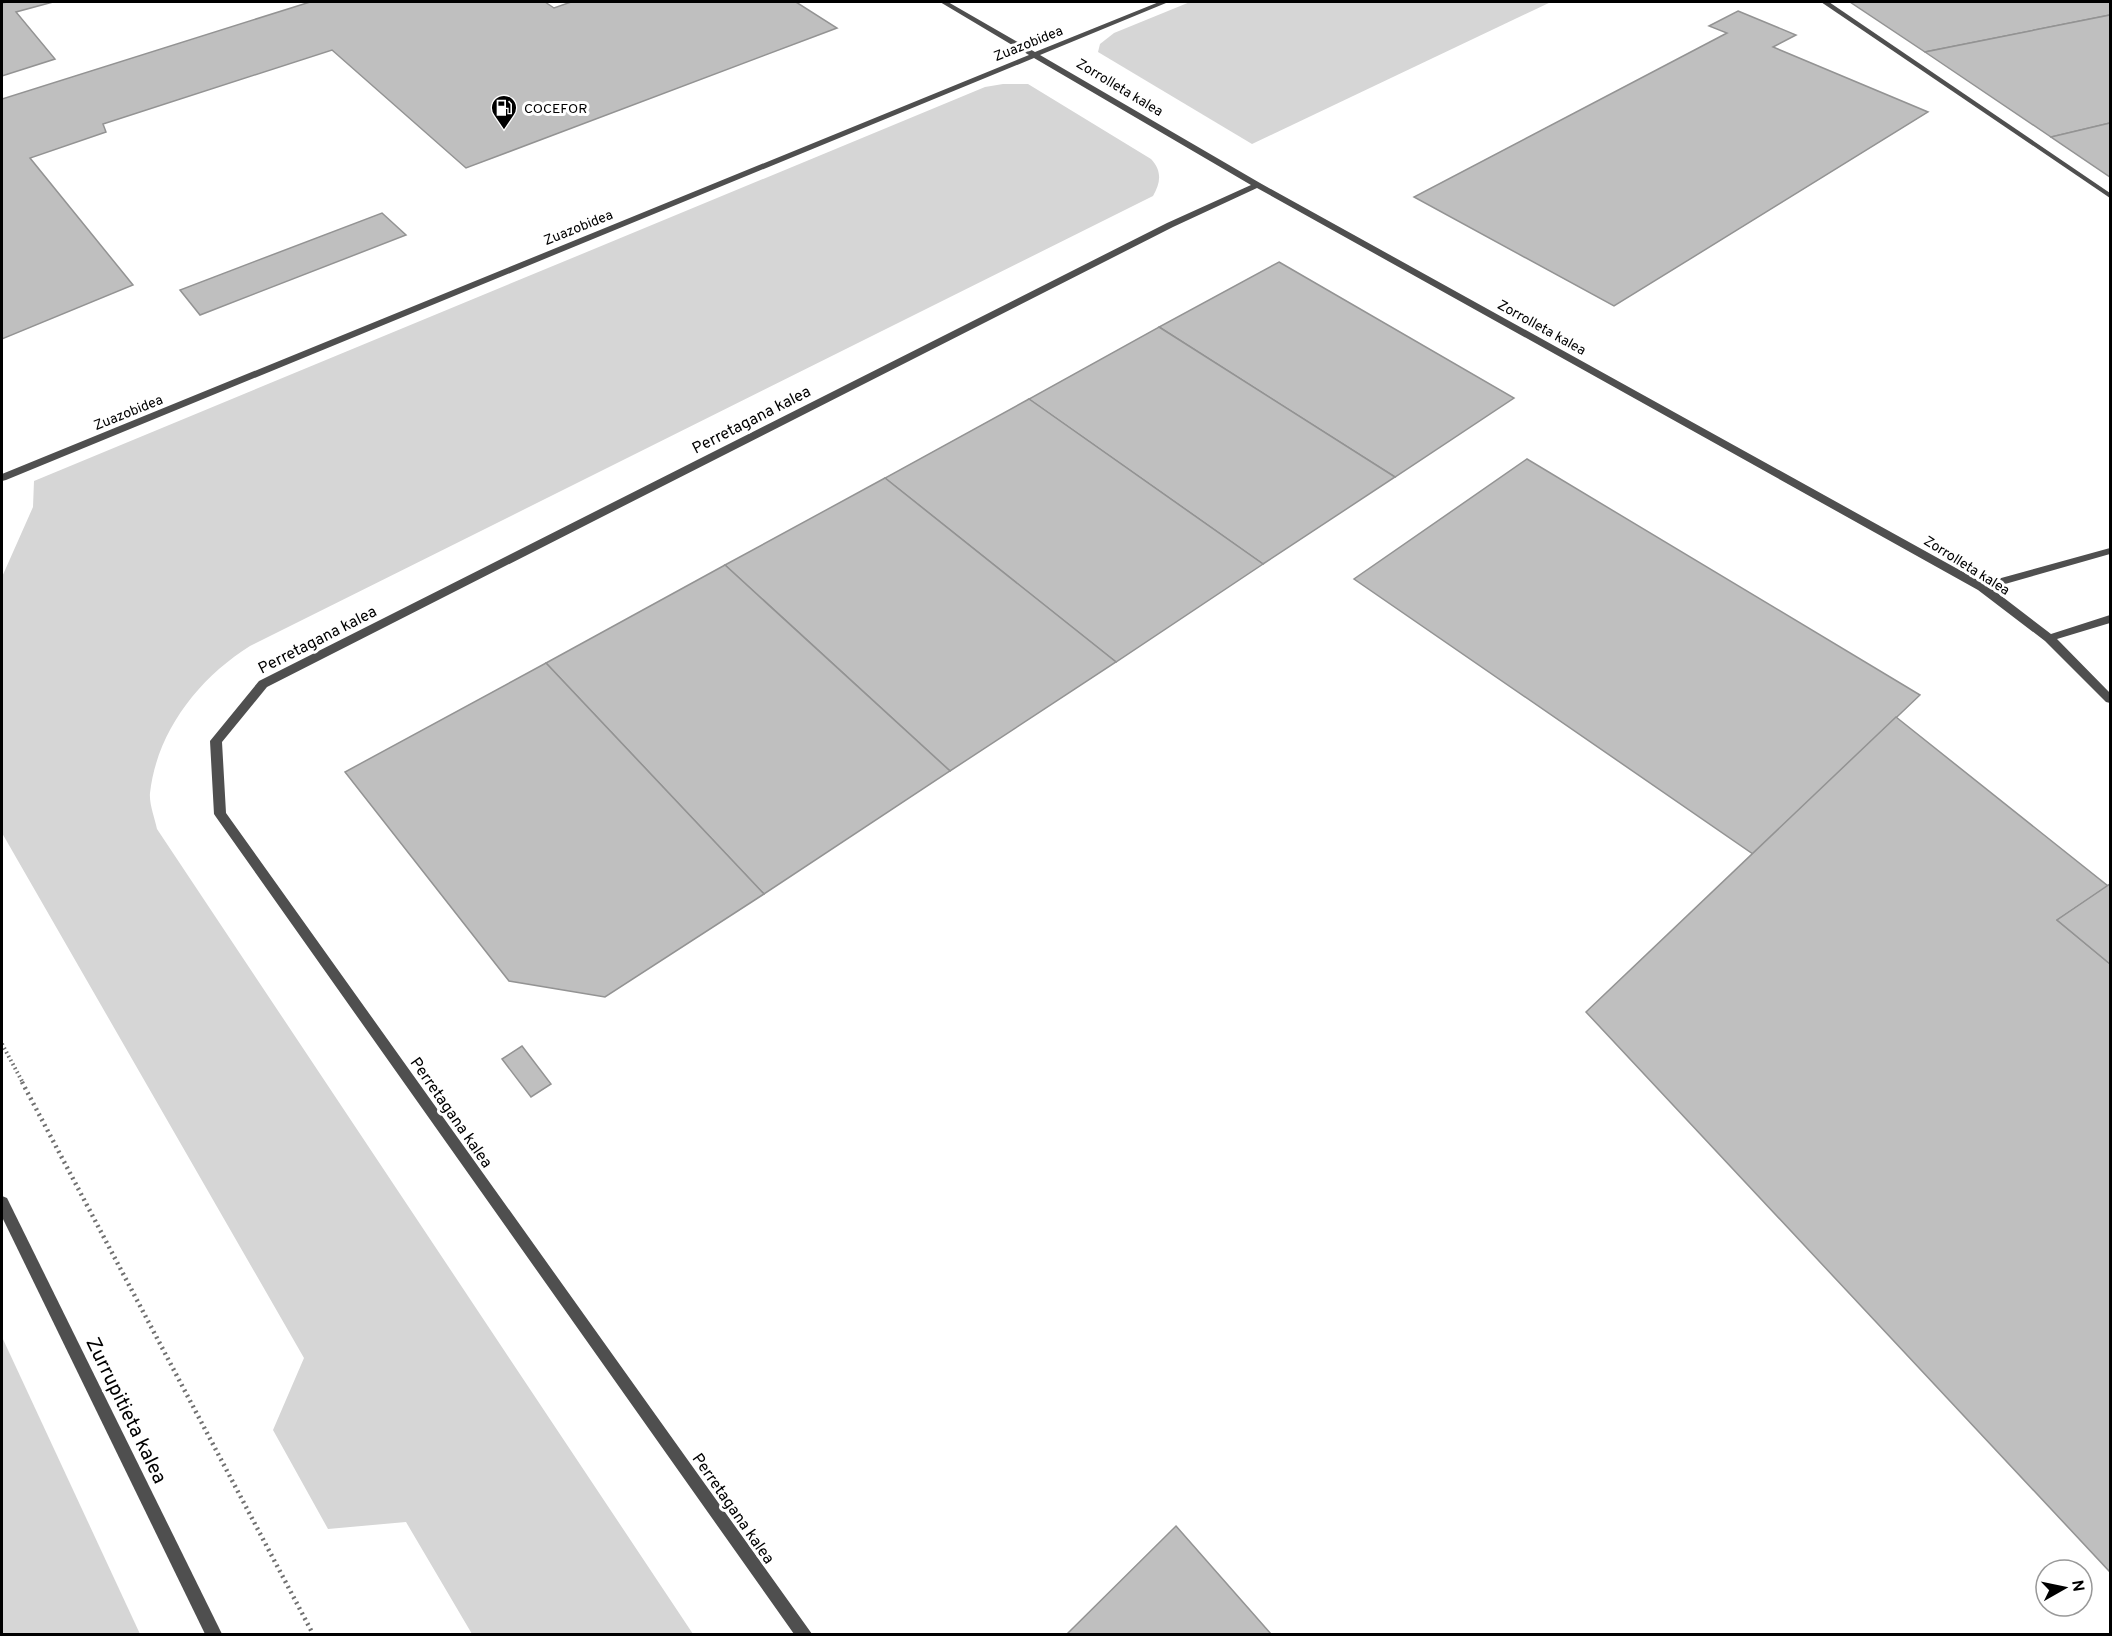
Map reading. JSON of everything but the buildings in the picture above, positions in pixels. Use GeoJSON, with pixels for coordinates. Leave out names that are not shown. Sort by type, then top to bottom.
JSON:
{"type":"FeatureCollection","features":[{"type":"Feature","properties":{"kind":"street","name":"Zorrolleta kalea"},"geometry":{"type":"LineString","coordinates":[[944,2],[1037,54],[1257,185],[1982,587],[2049,638],[2110,699]]}},
{"type":"Feature","properties":{"kind":"street","name":"Zuazobidea"},"geometry":{"type":"LineString","coordinates":[[2,478],[1164,2]]}},
{"type":"Feature","properties":{"kind":"street"},"geometry":{"type":"LineString","coordinates":[[1825,2],[2110,196]]}},
{"type":"Feature","properties":{"kind":"street","name":"Perretagana kalea"},"geometry":{"type":"LineString","coordinates":[[804,1635],[220,814],[216,741],[263,684],[1170,225],[1257,185]]}},
{"type":"Feature","properties":{"kind":"street"},"geometry":{"type":"LineString","coordinates":[[1982,587],[2110,551]]}},
{"type":"Feature","properties":{"kind":"street"},"geometry":{"type":"LineString","coordinates":[[2049,638],[2110,618]]}},
{"type":"Feature","properties":{"kind":"street","name":"Zurrupitieta kalea"},"geometry":{"type":"LineString","coordinates":[[2,1203],[214,1635]]}},
{"type":"Feature","properties":{"kind":"path"},"geometry":{"type":"LineString","coordinates":[[2,1044],[313,1635]]}},
{"type":"Feature","properties":{"kind":"shaded area"},"geometry":{"type":"Polygon","coordinates":[[[1190,2],[1551,2],[1252,144],[1098,52],[1100,44],[1114,33],[1190,2]]]}},
{"type":"Feature","properties":{"kind":"shaded area"},"geometry":{"type":"Polygon","coordinates":[[[1028,84],[1151,159],[1159,172],[1158,186],[1153,196],[250,646],[231,659],[198,690],[171,728],[161,748],[150,793],[157,829],[693,1634],[472,1634],[406,1522],[328,1529],[273,1430],[304,1358],[2,833],[2,577],[33,507],[34,481],[985,87],[1028,84]]]}},
{"type":"Feature","properties":{"kind":"shaded area"},"geometry":{"type":"Polygon","coordinates":[[[2,1337],[140,1634],[2,1634],[2,1337]]]}},
{"type":"Feature","properties":{"kind":"place","name":"COCEFOR"},"geometry":{"type":"Point","coordinates":[504,131]}}]}
